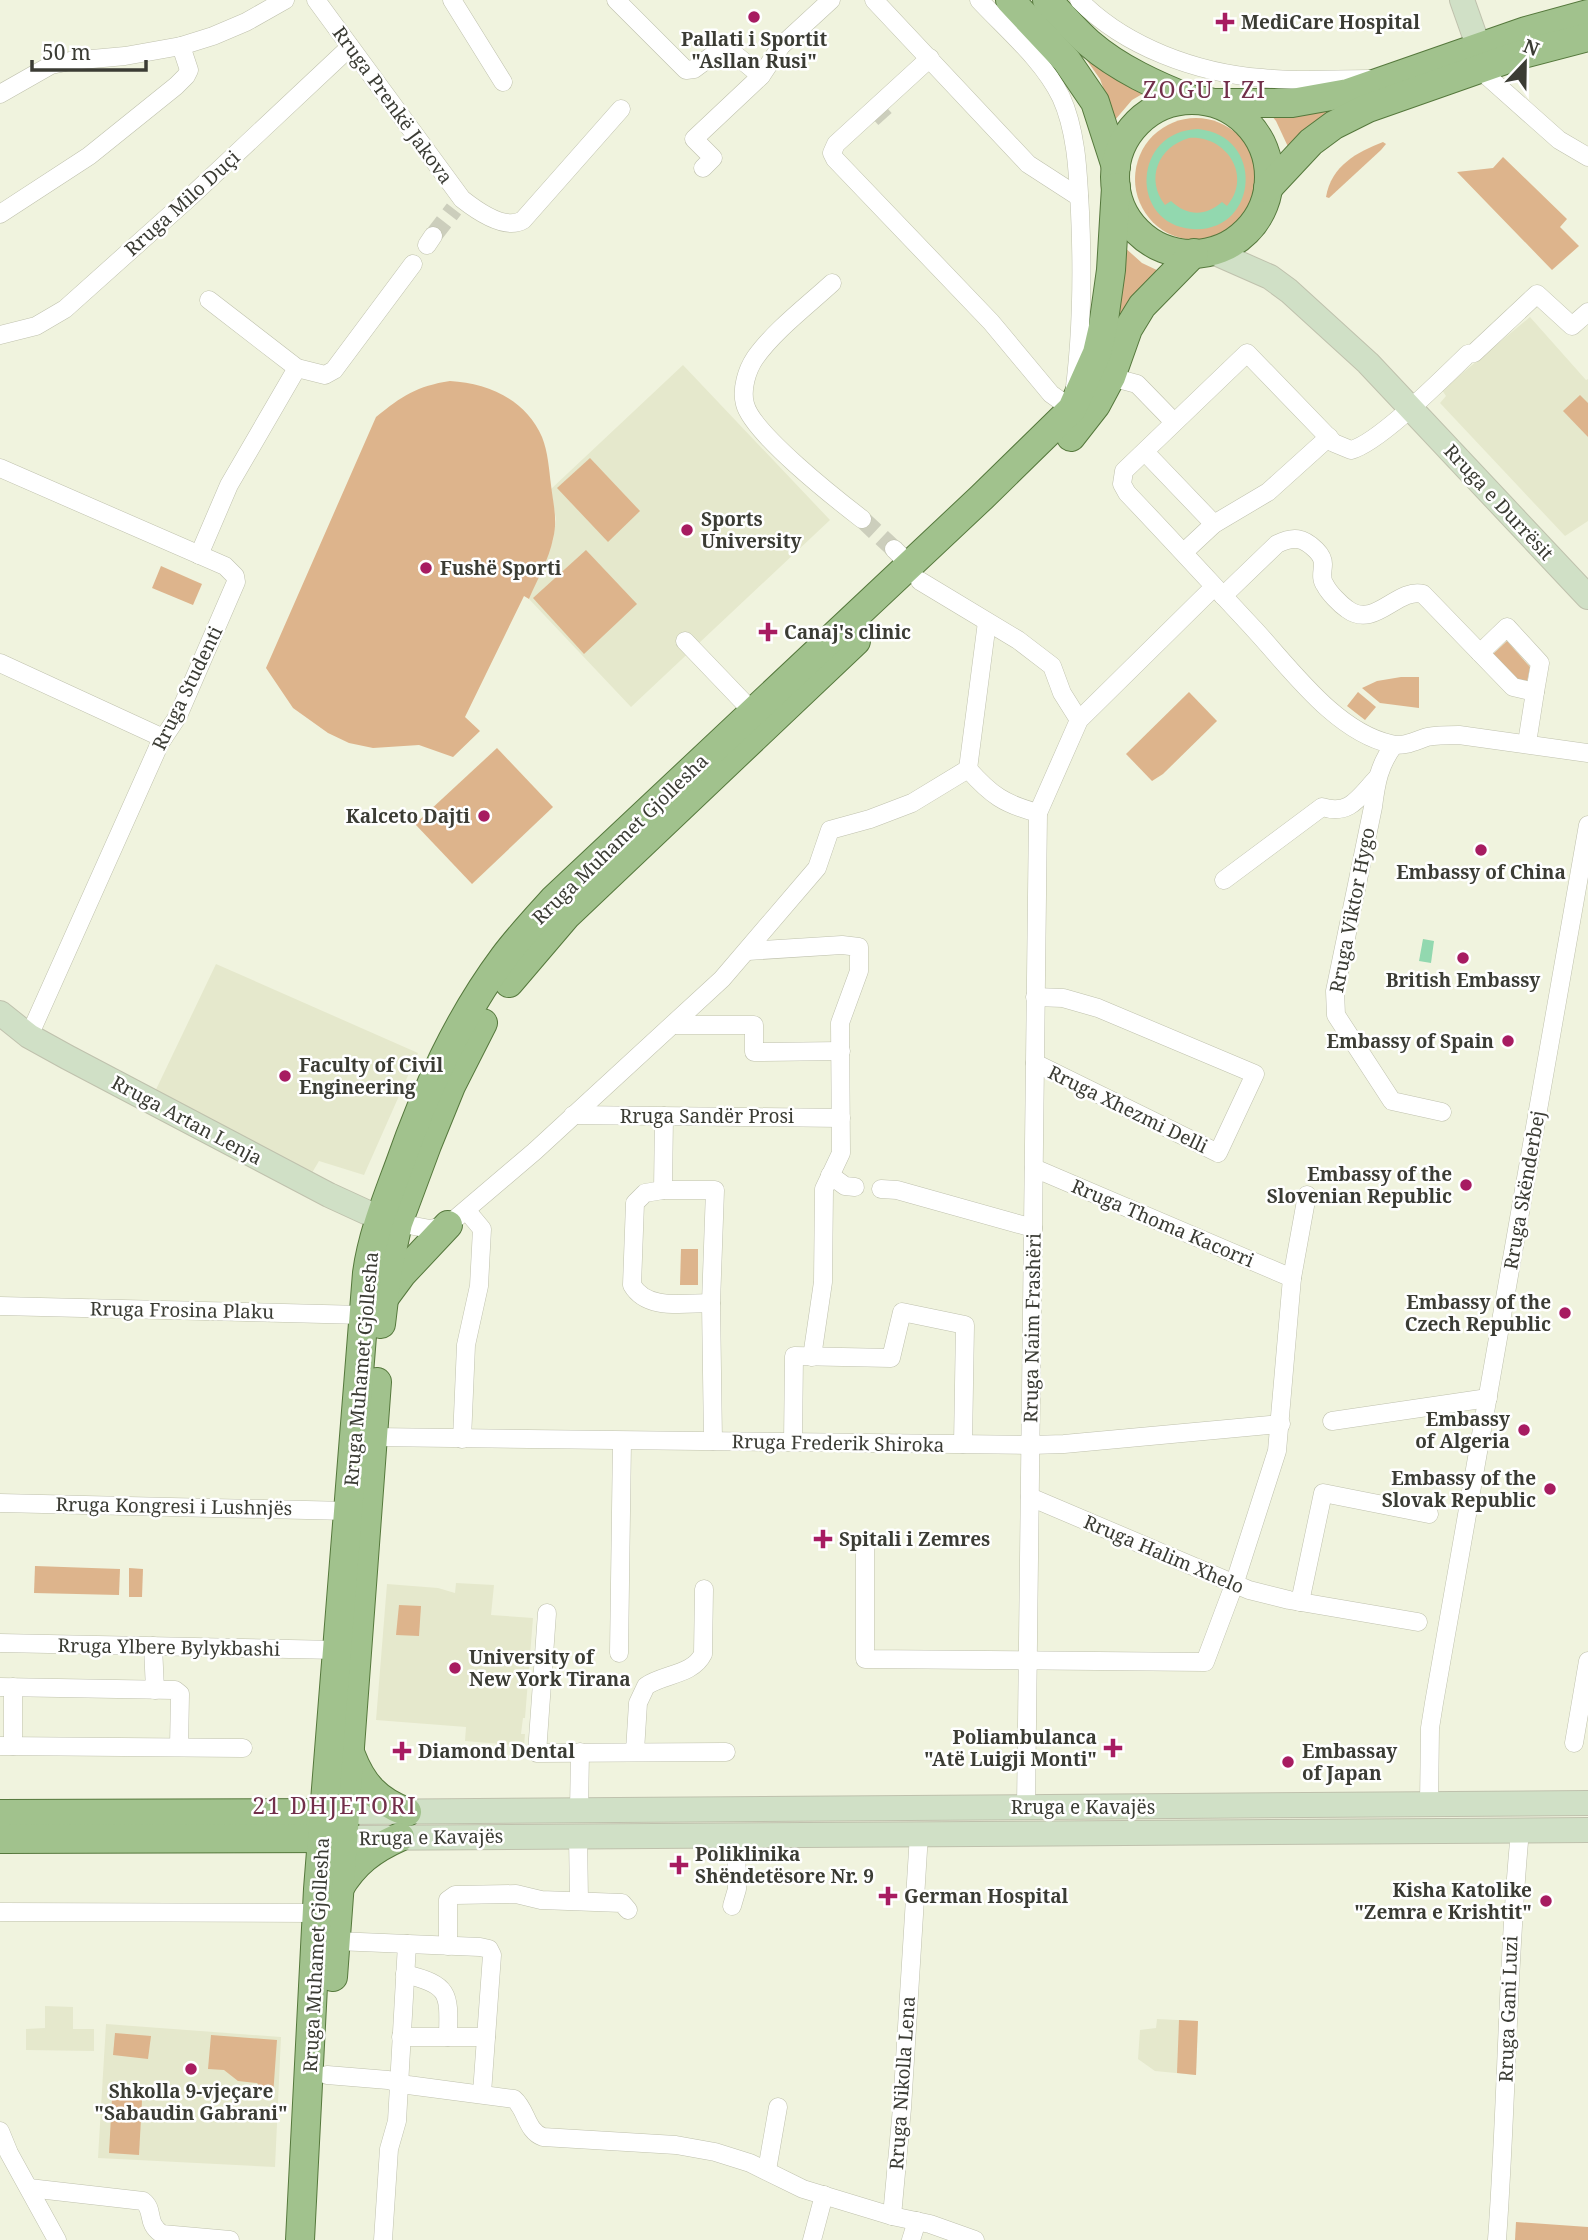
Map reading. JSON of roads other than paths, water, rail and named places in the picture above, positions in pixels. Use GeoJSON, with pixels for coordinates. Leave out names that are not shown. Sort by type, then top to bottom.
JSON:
{"type":"FeatureCollection","features":[{"type":"Feature","properties":{"kind":"main road"},"geometry":{"type":"LineString","coordinates":[[1010,0],[1068,61],[1095,102],[1121,205],[1130,222],[1158,245],[1176,251],[1202,252],[1228,245],[1243,235],[1264,206],[1269,188],[1265,151],[1256,134],[1244,120],[1229,109],[1153,83],[1107,57],[1088,43],[1047,0]]}},
{"type":"Feature","properties":{"kind":"main road"},"geometry":{"type":"LineString","coordinates":[[1462,0],[1479,58]]}},
{"type":"Feature","properties":{"kind":"main road"},"geometry":{"type":"LineString","coordinates":[[1269,188],[1301,152],[1334,125],[1479,58],[1525,31],[1588,14]]}},
{"type":"Feature","properties":{"kind":"main road"},"geometry":{"type":"LineString","coordinates":[[1116,177],[1121,149],[1129,133],[1157,108],[1175,102],[1263,104],[1318,100],[1394,78],[1479,58],[1588,37]]}},
{"type":"Feature","properties":{"kind":"main road","name":"Rruga Muhamet Gjollesha"},"geometry":{"type":"LineString","coordinates":[[340,1754],[337,1650],[348,1511],[374,1307],[389,1220],[418,1111],[437,1068],[503,958],[552,900],[982,498],[1072,409],[1097,353],[1103,327],[1111,270],[1116,177]]}},
{"type":"Feature","properties":{"kind":"main road","name":"Rruga Muhamet Gjollesha"},"geometry":{"type":"LineString","coordinates":[[389,1220],[480,1028],[520,968],[566,915],[908,565],[1069,440],[1096,405],[1142,306],[1202,252]]}},
{"type":"Feature","properties":{"kind":"main road","name":"Rruga e Durrësit"},"geometry":{"type":"LineString","coordinates":[[1202,252],[1260,271],[1289,291],[1368,363],[1588,597]]}},
{"type":"Feature","properties":{"kind":"main road","name":"Rruga Artan Lenja"},"geometry":{"type":"LineString","coordinates":[[0,1013],[29,1036],[329,1195],[389,1220]]}},
{"type":"Feature","properties":{"kind":"main road"},"geometry":{"type":"LineString","coordinates":[[374,1307],[457,1218]]}},
{"type":"Feature","properties":{"kind":"main road","name":"Rruga Muhamet Gjollesha"},"geometry":{"type":"LineString","coordinates":[[300,2240],[325,1897],[374,1437],[374,1307]]}},
{"type":"Feature","properties":{"kind":"main road"},"geometry":{"type":"LineString","coordinates":[[340,1754],[372,1793],[403,1824],[382,1845],[361,1860],[325,1897],[307,1866],[270,1826],[282,1809],[304,1794],[340,1754]]}},
{"type":"Feature","properties":{"kind":"main road","name":"Rruga e Kavajës"},"geometry":{"type":"LineString","coordinates":[[403,1824],[578,1835],[1026,1807],[1588,1803]]}},
{"type":"Feature","properties":{"kind":"main road"},"geometry":{"type":"LineString","coordinates":[[1206,1832],[1213,1820],[1207,1806]]}},
{"type":"Feature","properties":{"kind":"main road"},"geometry":{"type":"LineString","coordinates":[[1247,1806],[1240,1814],[1239,1820],[1247,1832]]}},
{"type":"Feature","properties":{"kind":"main road","name":"Rruga e Kavajës"},"geometry":{"type":"LineString","coordinates":[[0,1839],[270,1826],[403,1824],[579,1811],[717,1825],[919,1834],[1588,1830]]}},
{"type":"Feature","properties":{"kind":"main road","name":"Rruga e Kavajës"},"geometry":{"type":"LineString","coordinates":[[0,1814],[270,1826]]}},
{"type":"Feature","properties":{"kind":"main road","name":"Rruga Muhamet Gjollesha"},"geometry":{"type":"LineString","coordinates":[[317,2240],[336,1941],[325,1897]]}},
{"type":"Feature","properties":{"kind":"street"},"geometry":{"type":"LineString","coordinates":[[0,94],[51,65],[181,46],[213,36],[246,22],[285,0]]}},
{"type":"Feature","properties":{"kind":"street","name":"Rruga Prenkë Jakova"},"geometry":{"type":"LineString","coordinates":[[316,0],[458,204],[508,223],[518,223],[523,219],[621,109]]}},
{"type":"Feature","properties":{"kind":"street"},"geometry":{"type":"LineString","coordinates":[[452,0],[503,82]]}},
{"type":"Feature","properties":{"kind":"street"},"geometry":{"type":"LineString","coordinates":[[616,0],[685,70],[694,69],[725,46],[761,76]]}},
{"type":"Feature","properties":{"kind":"street"},"geometry":{"type":"LineString","coordinates":[[704,168],[713,158],[694,139],[761,76],[781,46],[831,0]]}},
{"type":"Feature","properties":{"kind":"street"},"geometry":{"type":"LineString","coordinates":[[874,0],[1028,163],[1079,197]]}},
{"type":"Feature","properties":{"kind":"street"},"geometry":{"type":"LineString","coordinates":[[929,58],[836,144],[832,153],[990,322],[1051,394],[1072,409],[1081,310],[1079,197],[1072,131],[1061,97],[1037,61],[979,0]]}},
{"type":"Feature","properties":{"kind":"street"},"geometry":{"type":"LineString","coordinates":[[1079,0],[1112,28],[1139,44],[1171,57],[1225,72],[1297,80],[1394,78]]}},
{"type":"Feature","properties":{"kind":"street"},"geometry":{"type":"LineString","coordinates":[[0,214],[89,156],[176,86],[189,70],[181,46]]}},
{"type":"Feature","properties":{"kind":"street","name":"Rruga Milo Duçi"},"geometry":{"type":"LineString","coordinates":[[0,335],[37,326],[65,309],[189,198],[350,47]]}},
{"type":"Feature","properties":{"kind":"street"},"geometry":{"type":"LineString","coordinates":[[1479,58],[1559,140],[1588,157]]}},
{"type":"Feature","properties":{"kind":"street"},"geometry":{"type":"LineString","coordinates":[[209,300],[297,368],[325,375],[334,370],[413,264]]}},
{"type":"Feature","properties":{"kind":"street"},"geometry":{"type":"LineString","coordinates":[[831,283],[767,344],[755,359],[744,389],[745,405],[755,421],[816,484],[862,519]]}},
{"type":"Feature","properties":{"kind":"street"},"geometry":{"type":"LineString","coordinates":[[1588,312],[1572,326],[1537,294],[1410,408],[1359,448],[1351,450],[1342,448],[1329,437],[1247,353],[1124,471],[1122,484],[1127,493],[1324,704],[1356,730],[1394,745],[1405,745],[1439,735],[1527,743],[1588,753]]}},
{"type":"Feature","properties":{"kind":"street"},"geometry":{"type":"LineString","coordinates":[[199,555],[229,485],[297,368]]}},
{"type":"Feature","properties":{"kind":"street"},"geometry":{"type":"LineString","coordinates":[[1111,377],[1137,384],[1174,422]]}},
{"type":"Feature","properties":{"kind":"street"},"geometry":{"type":"LineString","coordinates":[[1184,552],[1214,524],[1269,492],[1329,437]]}},
{"type":"Feature","properties":{"kind":"street"},"geometry":{"type":"LineString","coordinates":[[1145,452],[1214,524]]}},
{"type":"Feature","properties":{"kind":"street","name":"Rruga Studenti"},"geometry":{"type":"LineString","coordinates":[[0,468],[232,570],[236,582],[178,716],[163,738],[29,1036]]}},
{"type":"Feature","properties":{"kind":"street"},"geometry":{"type":"LineString","coordinates":[[908,565],[1052,666],[1062,693],[1079,720],[1219,592],[1277,544],[1297,538],[1307,540],[1320,554],[1324,584],[1349,611],[1372,614],[1409,593],[1423,594],[1513,687],[1535,692]]}},
{"type":"Feature","properties":{"kind":"street"},"geometry":{"type":"LineString","coordinates":[[987,621],[968,769],[1002,801],[1038,813]]}},
{"type":"Feature","properties":{"kind":"street"},"geometry":{"type":"LineString","coordinates":[[1480,653],[1507,627],[1540,663],[1527,743]]}},
{"type":"Feature","properties":{"kind":"street"},"geometry":{"type":"LineString","coordinates":[[685,641],[753,712]]}},
{"type":"Feature","properties":{"kind":"street"},"geometry":{"type":"LineString","coordinates":[[0,663],[163,738]]}},
{"type":"Feature","properties":{"kind":"street","name":"Rruga Naim Frashëri"},"geometry":{"type":"LineString","coordinates":[[1026,1807],[1038,813],[1040,803],[1079,720]]}},
{"type":"Feature","properties":{"kind":"street","name":"Rruga Viktor Hygo"},"geometry":{"type":"LineString","coordinates":[[1394,745],[1383,759],[1377,778],[1335,991],[1336,1015],[1392,1101],[1441,1112]]}},
{"type":"Feature","properties":{"kind":"street","name":"Rruga Sandër Prosi"},"geometry":{"type":"LineString","coordinates":[[457,1218],[673,1025],[748,951],[817,868],[830,830],[870,820],[912,803],[968,769]]}},
{"type":"Feature","properties":{"kind":"street","name":"Rruga Viktor Hygo"},"geometry":{"type":"LineString","coordinates":[[1224,880],[1322,807],[1340,811],[1350,806],[1377,778]]}},
{"type":"Feature","properties":{"kind":"street","name":"Rruga Skënderbej"},"geometry":{"type":"LineString","coordinates":[[1429,1804],[1430,1728],[1588,825]]}},
{"type":"Feature","properties":{"kind":"street"},"geometry":{"type":"LineString","coordinates":[[748,951],[842,945],[859,947],[859,971],[840,1023],[841,1153],[824,1189],[823,1282],[812,1357],[794,1356],[793,1442]]}},
{"type":"Feature","properties":{"kind":"street","name":"Rruga Xhezmi Delli"},"geometry":{"type":"LineString","coordinates":[[1035,997],[1063,998],[1098,1008],[1255,1074],[1218,1153],[1035,1063]]}},
{"type":"Feature","properties":{"kind":"street"},"geometry":{"type":"LineString","coordinates":[[673,1025],[754,1025],[754,1052],[841,1051]]}},
{"type":"Feature","properties":{"kind":"street","name":"Rruga Sandër Prosi"},"geometry":{"type":"LineString","coordinates":[[573,1115],[841,1118]]}},
{"type":"Feature","properties":{"kind":"street"},"geometry":{"type":"LineString","coordinates":[[664,1116],[663,1189],[645,1194],[635,1203],[632,1285],[637,1294],[655,1302],[711,1303]]}},
{"type":"Feature","properties":{"kind":"street","name":"Rruga Thoma Kacorri"},"geometry":{"type":"LineString","coordinates":[[1034,1168],[1292,1278]]}},
{"type":"Feature","properties":{"kind":"street"},"geometry":{"type":"LineString","coordinates":[[830,1175],[845,1186],[855,1187]]}},
{"type":"Feature","properties":{"kind":"street","name":"Rruga Frederik Shiroka"},"geometry":{"type":"LineString","coordinates":[[663,1189],[715,1190],[711,1303],[713,1441]]}},
{"type":"Feature","properties":{"kind":"street"},"geometry":{"type":"LineString","coordinates":[[881,1189],[905,1192],[1033,1228]]}},
{"type":"Feature","properties":{"kind":"street"},"geometry":{"type":"LineString","coordinates":[[865,1546],[865,1659],[1205,1662],[1234,1585],[1277,1451],[1292,1278],[1307,1195]]}},
{"type":"Feature","properties":{"kind":"street"},"geometry":{"type":"LineString","coordinates":[[389,1220],[430,1228],[457,1218],[482,1229],[479,1286],[466,1345],[462,1439]]}},
{"type":"Feature","properties":{"kind":"street","name":"Rruga Frosina Plaku"},"geometry":{"type":"LineString","coordinates":[[0,1306],[374,1307]]}},
{"type":"Feature","properties":{"kind":"street","name":"Rruga Frederik Shiroka"},"geometry":{"type":"LineString","coordinates":[[812,1357],[891,1358],[902,1312],[965,1325],[963,1444]]}},
{"type":"Feature","properties":{"kind":"street"},"geometry":{"type":"LineString","coordinates":[[1332,1421],[1488,1398]]}},
{"type":"Feature","properties":{"kind":"street","name":"Rruga Frederik Shiroka"},"geometry":{"type":"LineString","coordinates":[[374,1437],[1031,1445],[1281,1424]]}},
{"type":"Feature","properties":{"kind":"street"},"geometry":{"type":"LineString","coordinates":[[619,1653],[622,1441]]}},
{"type":"Feature","properties":{"kind":"street"},"geometry":{"type":"LineString","coordinates":[[1300,1602],[1323,1493],[1429,1514]]}},
{"type":"Feature","properties":{"kind":"street","name":"Rruga Halim Xhelo"},"geometry":{"type":"LineString","coordinates":[[1030,1497],[1234,1585],[1300,1602],[1418,1622]]}},
{"type":"Feature","properties":{"kind":"street","name":"Rruga Kongresi i Lushnjës"},"geometry":{"type":"LineString","coordinates":[[0,1503],[348,1511]]}},
{"type":"Feature","properties":{"kind":"street"},"geometry":{"type":"LineString","coordinates":[[635,1751],[640,1694],[651,1682],[693,1667],[703,1654],[704,1589]]}},
{"type":"Feature","properties":{"kind":"street"},"geometry":{"type":"LineString","coordinates":[[547,1614],[537,1753],[726,1752]]}},
{"type":"Feature","properties":{"kind":"street","name":"Rruga Ylbere Bylykbashi"},"geometry":{"type":"LineString","coordinates":[[0,1643],[337,1650]]}},
{"type":"Feature","properties":{"kind":"street"},"geometry":{"type":"LineString","coordinates":[[153,1646],[155,1690]]}},
{"type":"Feature","properties":{"kind":"street"},"geometry":{"type":"LineString","coordinates":[[1574,1743],[1588,1661]]}},
{"type":"Feature","properties":{"kind":"street"},"geometry":{"type":"LineString","coordinates":[[179,1747],[180,1694],[175,1690],[6,1687],[6,1746],[243,1748]]}},
{"type":"Feature","properties":{"kind":"street"},"geometry":{"type":"LineString","coordinates":[[579,1811],[580,1752]]}},
{"type":"Feature","properties":{"kind":"street"},"geometry":{"type":"LineString","coordinates":[[717,1825],[737,1888],[732,1906]]}},
{"type":"Feature","properties":{"kind":"street","name":"Rruga Gani Luzi"},"geometry":{"type":"LineString","coordinates":[[1497,2240],[1505,2104],[1510,1937],[1520,1831]]}},
{"type":"Feature","properties":{"kind":"street","name":"Rruga Nikolla Lena"},"geometry":{"type":"LineString","coordinates":[[892,2216],[902,2108],[919,1834]]}},
{"type":"Feature","properties":{"kind":"street"},"geometry":{"type":"LineString","coordinates":[[578,1835],[579,1900]]}},
{"type":"Feature","properties":{"kind":"street"},"geometry":{"type":"LineString","coordinates":[[448,1946],[448,1900],[455,1895],[516,1894],[541,1900],[622,1903],[628,1910]]}},
{"type":"Feature","properties":{"kind":"street"},"geometry":{"type":"LineString","coordinates":[[0,1912],[325,1897]]}},
{"type":"Feature","properties":{"kind":"street","name":"Rruga Muhamet Gjollesha"},"geometry":{"type":"LineString","coordinates":[[336,1941],[489,1949],[492,1955],[486,2037]]}},
{"type":"Feature","properties":{"kind":"street"},"geometry":{"type":"LineString","coordinates":[[383,2240],[389,2149],[397,2121],[407,1944]]}},
{"type":"Feature","properties":{"kind":"street"},"geometry":{"type":"LineString","coordinates":[[405,1974],[432,1983],[443,1990],[449,2006],[448,2037]]}},
{"type":"Feature","properties":{"kind":"street"},"geometry":{"type":"LineString","coordinates":[[401,2037],[486,2037],[482,2093]]}},
{"type":"Feature","properties":{"kind":"street"},"geometry":{"type":"LineString","coordinates":[[327,2075],[514,2099],[521,2105],[531,2130],[543,2137],[676,2145],[715,2152],[766,2170],[803,2189],[975,2240]]}},
{"type":"Feature","properties":{"kind":"street"},"geometry":{"type":"LineString","coordinates":[[766,2170],[778,2107]]}},
{"type":"Feature","properties":{"kind":"street"},"geometry":{"type":"LineString","coordinates":[[0,2131],[9,2153],[57,2240]]}},
{"type":"Feature","properties":{"kind":"street"},"geometry":{"type":"LineString","coordinates":[[29,2188],[143,2201],[149,2208],[150,2221],[155,2230],[162,2234],[230,2240]]}},
{"type":"Feature","properties":{"kind":"street"},"geometry":{"type":"LineString","coordinates":[[812,2240],[824,2195]]}},
{"type":"Feature","properties":{"kind":"street"},"geometry":{"type":"LineString","coordinates":[[911,2240],[916,2221]]}},
{"type":"Feature","properties":{"kind":"tunnel"},"geometry":{"type":"LineString","coordinates":[[875,108],[885,119]]}},
{"type":"Feature","properties":{"kind":"tunnel"},"geometry":{"type":"LineString","coordinates":[[433,236],[454,209]]}},
{"type":"Feature","properties":{"kind":"tunnel"},"geometry":{"type":"LineString","coordinates":[[862,519],[894,549]]}},
{"type":"Feature","properties":{"kind":"place","name":"Pallati i Sportit \"Asllan Rusi\""},"geometry":{"type":"Point","coordinates":[754,17]}},
{"type":"Feature","properties":{"kind":"place","name":"MediCare Hospital"},"geometry":{"type":"Point","coordinates":[1225,22]}},
{"type":"Feature","properties":{"kind":"place","name":"Sports University"},"geometry":{"type":"Point","coordinates":[687,530]}},
{"type":"Feature","properties":{"kind":"place","name":"Fushë Sporti"},"geometry":{"type":"Point","coordinates":[426,568]}},
{"type":"Feature","properties":{"kind":"place","name":"Canaj's clinic"},"geometry":{"type":"Point","coordinates":[768,632]}},
{"type":"Feature","properties":{"kind":"place","name":"Kalceto Dajti"},"geometry":{"type":"Point","coordinates":[484,816]}},
{"type":"Feature","properties":{"kind":"place","name":"Embassy of China"},"geometry":{"type":"Point","coordinates":[1481,850]}},
{"type":"Feature","properties":{"kind":"place","name":"British Embassy"},"geometry":{"type":"Point","coordinates":[1463,958]}},
{"type":"Feature","properties":{"kind":"place","name":"Embassy of Spain"},"geometry":{"type":"Point","coordinates":[1508,1041]}},
{"type":"Feature","properties":{"kind":"place","name":"Faculty of Civil Engineering"},"geometry":{"type":"Point","coordinates":[285,1076]}},
{"type":"Feature","properties":{"kind":"place","name":"Embassy of the Slovenian Republic"},"geometry":{"type":"Point","coordinates":[1466,1185]}},
{"type":"Feature","properties":{"kind":"place","name":"Embassy of the Czech Republic"},"geometry":{"type":"Point","coordinates":[1565,1313]}},
{"type":"Feature","properties":{"kind":"place","name":"Embassy of Algeria"},"geometry":{"type":"Point","coordinates":[1524,1430]}},
{"type":"Feature","properties":{"kind":"place","name":"Embassy of the Slovak Republic"},"geometry":{"type":"Point","coordinates":[1550,1489]}},
{"type":"Feature","properties":{"kind":"place","name":"Spitali i Zemres"},"geometry":{"type":"Point","coordinates":[823,1539]}},
{"type":"Feature","properties":{"kind":"place","name":"University of New York Tirana"},"geometry":{"type":"Point","coordinates":[455,1668]}},
{"type":"Feature","properties":{"kind":"place","name":"Poliambulanca \"Atë Luigji Monti\""},"geometry":{"type":"Point","coordinates":[1113,1748]}},
{"type":"Feature","properties":{"kind":"place","name":"Diamond Dental"},"geometry":{"type":"Point","coordinates":[402,1751]}},
{"type":"Feature","properties":{"kind":"place","name":"Embassay of Japan"},"geometry":{"type":"Point","coordinates":[1288,1762]}},
{"type":"Feature","properties":{"kind":"place","name":"Poliklinika Shëndetësore Nr. 9"},"geometry":{"type":"Point","coordinates":[679,1865]}},
{"type":"Feature","properties":{"kind":"place","name":"German Hospital"},"geometry":{"type":"Point","coordinates":[888,1896]}},
{"type":"Feature","properties":{"kind":"place","name":"Kisha Katolike \"Zemra e Krishtit\""},"geometry":{"type":"Point","coordinates":[1546,1901]}},
{"type":"Feature","properties":{"kind":"place","name":"Shkolla 9-vjeçare \"Sabaudin Gabrani\""},"geometry":{"type":"Point","coordinates":[191,2069]}},
{"type":"Feature","properties":{"kind":"district","name":"ZOGU I ZI"},"geometry":{"type":"Point","coordinates":[1205,90]}},
{"type":"Feature","properties":{"kind":"district","name":"21 DHJETORI"},"geometry":{"type":"Point","coordinates":[335,1806]}}]}
